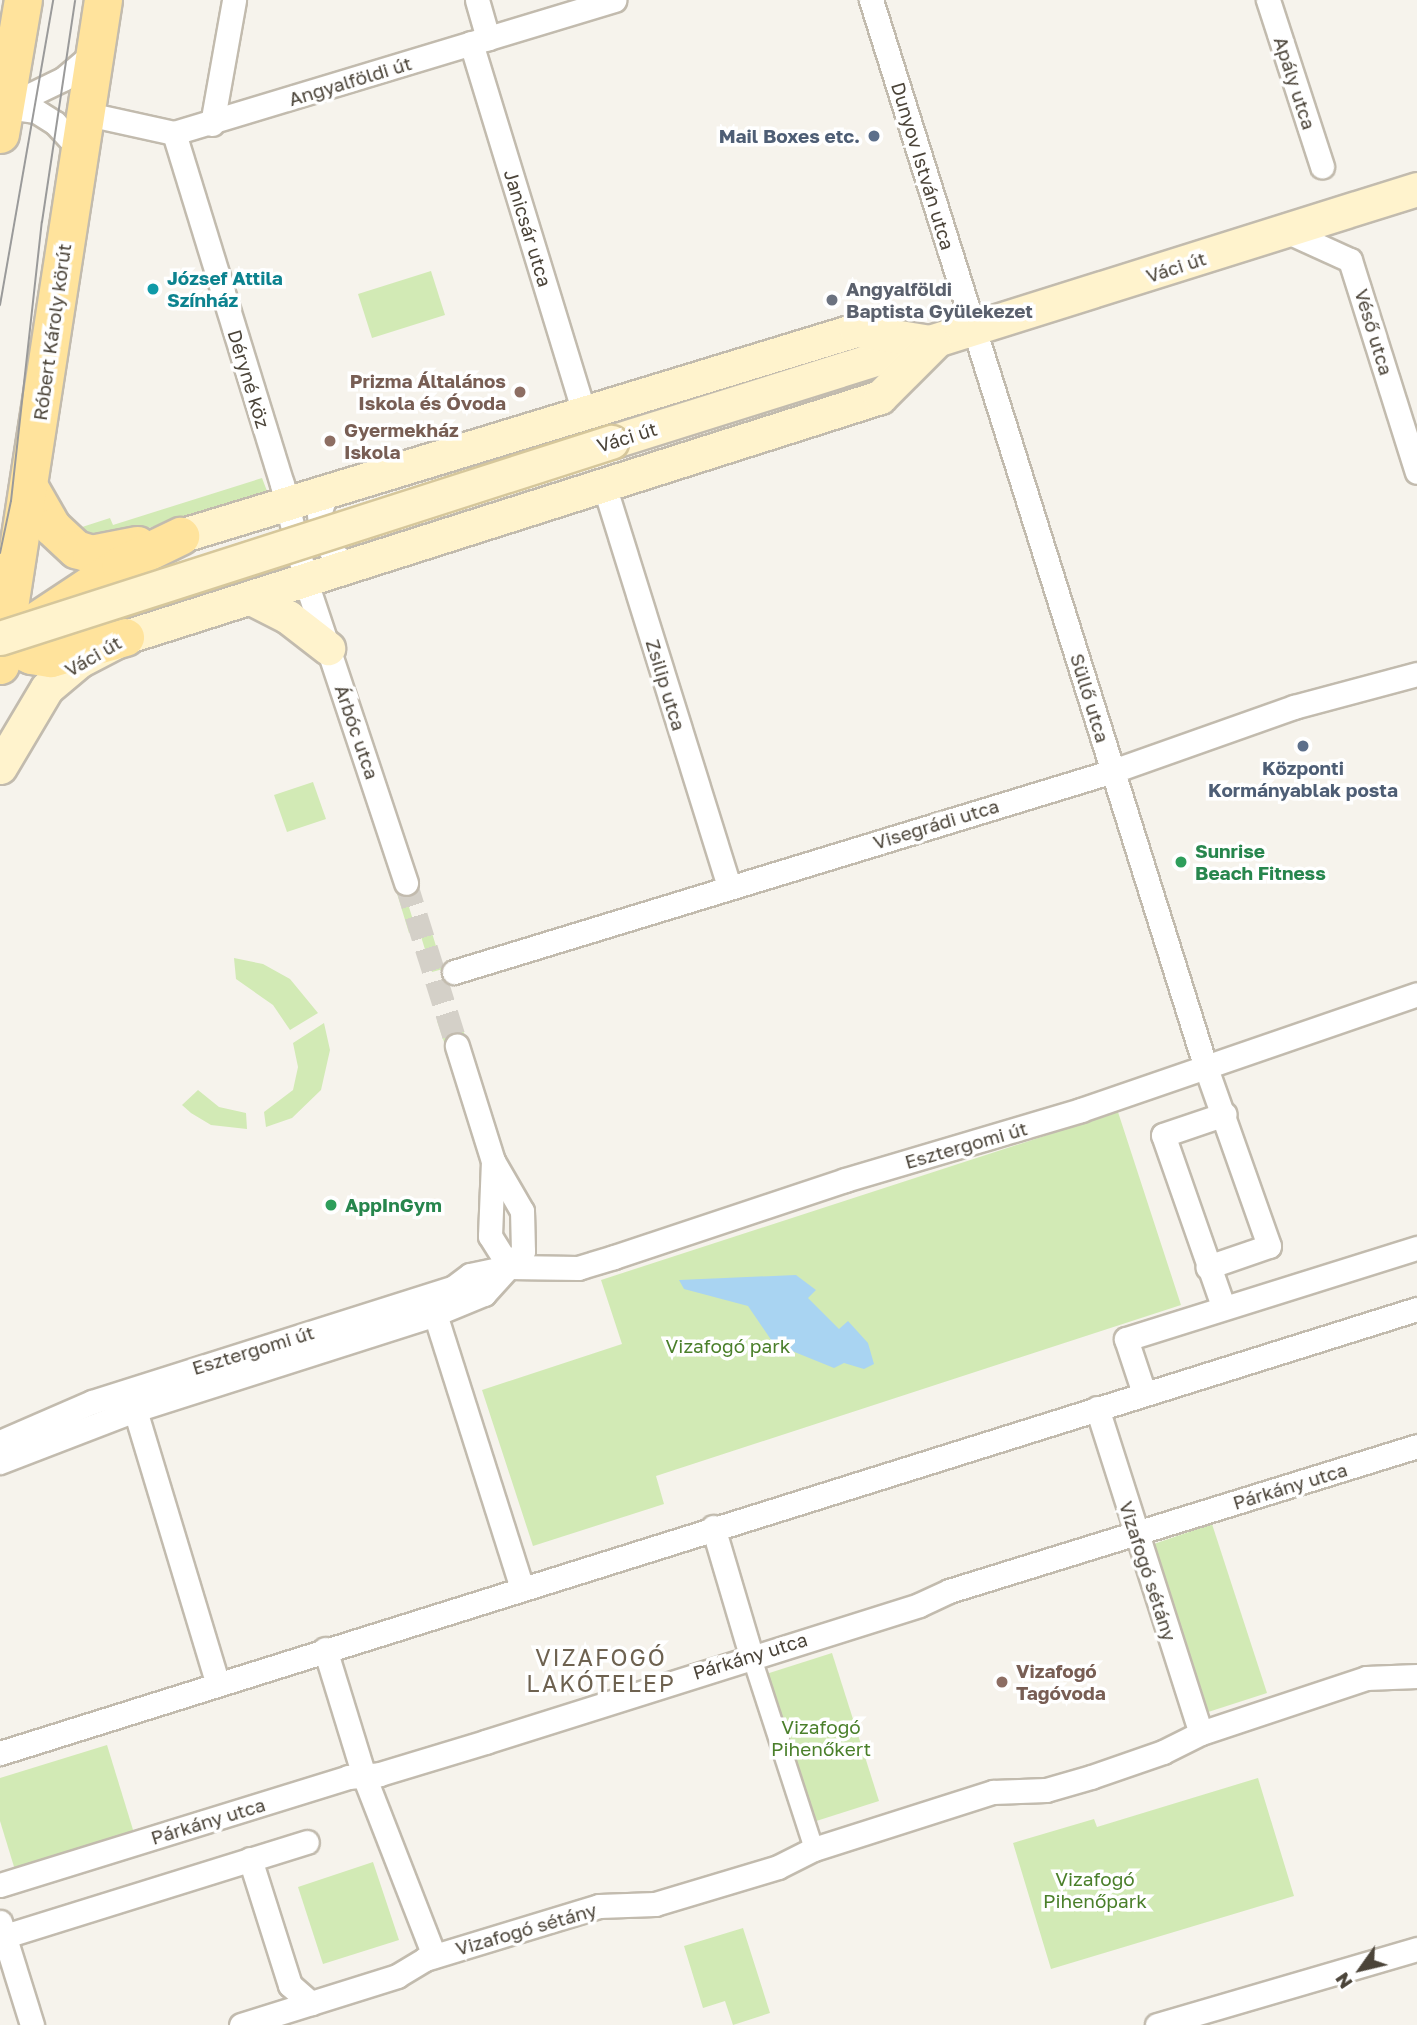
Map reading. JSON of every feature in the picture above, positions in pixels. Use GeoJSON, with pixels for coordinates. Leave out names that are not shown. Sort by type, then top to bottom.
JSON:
{"type":"FeatureCollection","features":[{"type":"Feature","properties":{"kind":"main road"},"geometry":{"type":"LineString","coordinates":[[2,116],[23,0]]}},
{"type":"Feature","properties":{"kind":"main road","name":"Róbert Károly körút"},"geometry":{"type":"LineString","coordinates":[[1,646],[29,486],[80,130],[103,0]]}},
{"type":"Feature","properties":{"kind":"main road","name":"Váci út"},"geometry":{"type":"LineString","coordinates":[[1,646],[611,442],[975,331],[1417,189]]}},
{"type":"Feature","properties":{"kind":"main road","name":"Váci út"},"geometry":{"type":"LineString","coordinates":[[180,536],[856,330],[934,343]]}},
{"type":"Feature","properties":{"kind":"main road","name":"Váci út"},"geometry":{"type":"LineString","coordinates":[[0,767],[47,688],[79,662],[125,637],[306,582],[880,397],[934,343]]}},
{"type":"Feature","properties":{"kind":"main road"},"geometry":{"type":"LineString","coordinates":[[29,486],[52,527],[76,549],[91,554],[180,536]]}},
{"type":"Feature","properties":{"kind":"main road"},"geometry":{"type":"LineString","coordinates":[[0,564],[29,486]]}},
{"type":"Feature","properties":{"kind":"main road"},"geometry":{"type":"LineString","coordinates":[[1,646],[120,565],[180,536]]}},
{"type":"Feature","properties":{"kind":"main road"},"geometry":{"type":"LineString","coordinates":[[251,598],[288,617],[328,648]]}},
{"type":"Feature","properties":{"kind":"main road"},"geometry":{"type":"LineString","coordinates":[[1,646],[51,658],[125,637]]}},
{"type":"Feature","properties":{"kind":"street"},"geometry":{"type":"LineString","coordinates":[[212,124],[234,0]]}},
{"type":"Feature","properties":{"kind":"street","name":"Janicsár utca"},"geometry":{"type":"LineString","coordinates":[[477,0],[479,41],[584,412]]}},
{"type":"Feature","properties":{"kind":"street","name":"Angyalföldi út"},"geometry":{"type":"LineString","coordinates":[[80,130],[174,132],[212,124],[614,0]]}},
{"type":"Feature","properties":{"kind":"street","name":"Dunyov István utca"},"geometry":{"type":"LineString","coordinates":[[871,0],[975,331]]}},
{"type":"Feature","properties":{"kind":"street","name":"Apály utca"},"geometry":{"type":"LineString","coordinates":[[1268,0],[1322,166]]}},
{"type":"Feature","properties":{"kind":"street"},"geometry":{"type":"LineString","coordinates":[[2,116],[63,79],[95,52]]}},
{"type":"Feature","properties":{"kind":"street"},"geometry":{"type":"LineString","coordinates":[[2,116],[36,111],[55,122],[80,130]]}},
{"type":"Feature","properties":{"kind":"street","name":"Déryné köz"},"geometry":{"type":"LineString","coordinates":[[174,132],[288,505],[306,582]]}},
{"type":"Feature","properties":{"kind":"street","name":"Véső utca"},"geometry":{"type":"LineString","coordinates":[[1286,231],[1350,260],[1417,472]]}},
{"type":"Feature","properties":{"kind":"street","name":"Süllő utca"},"geometry":{"type":"LineString","coordinates":[[975,331],[1205,1065],[1225,1114],[1269,1246],[1208,1267]]}},
{"type":"Feature","properties":{"kind":"street","name":"Zsilip utca"},"geometry":{"type":"LineString","coordinates":[[604,485],[729,886]]}},
{"type":"Feature","properties":{"kind":"street"},"geometry":{"type":"LineString","coordinates":[[326,493],[319,514],[321,536],[333,554],[351,566]]}},
{"type":"Feature","properties":{"kind":"street","name":"Árbóc utca"},"geometry":{"type":"LineString","coordinates":[[306,582],[406,883]]}},
{"type":"Feature","properties":{"kind":"street","name":"Visegrádi utca"},"geometry":{"type":"LineString","coordinates":[[454,972],[1113,771],[1294,707],[1417,674]]}},
{"type":"Feature","properties":{"kind":"street","name":"Esztergomi út"},"geometry":{"type":"LineString","coordinates":[[0,1441],[92,1402],[454,1287],[470,1275],[509,1267],[578,1268],[845,1180],[1082,1110],[1205,1065],[1417,994]]}},
{"type":"Feature","properties":{"kind":"street"},"geometry":{"type":"LineString","coordinates":[[457,1046],[493,1161],[522,1211],[523,1251],[509,1267],[490,1236],[493,1161]]}},
{"type":"Feature","properties":{"kind":"street"},"geometry":{"type":"LineString","coordinates":[[1223,1306],[1163,1135],[1225,1114]]}},
{"type":"Feature","properties":{"kind":"street"},"geometry":{"type":"LineString","coordinates":[[1144,1393],[1126,1339],[1223,1306],[1417,1248]]}},
{"type":"Feature","properties":{"kind":"street","name":"Esztergomi út"},"geometry":{"type":"LineString","coordinates":[[0,1462],[135,1410],[435,1314],[484,1294],[509,1267]]}},
{"type":"Feature","properties":{"kind":"street"},"geometry":{"type":"LineString","coordinates":[[0,1753],[325,1648],[1417,1309]]}},
{"type":"Feature","properties":{"kind":"street"},"geometry":{"type":"LineString","coordinates":[[435,1314],[522,1588]]}},
{"type":"Feature","properties":{"kind":"street","name":"Vizafogó sétány"},"geometry":{"type":"LineString","coordinates":[[1097,1408],[1201,1733]]}},
{"type":"Feature","properties":{"kind":"street"},"geometry":{"type":"LineString","coordinates":[[135,1410],[217,1682]]}},
{"type":"Feature","properties":{"kind":"street","name":"Párkány utca"},"geometry":{"type":"LineString","coordinates":[[0,1885],[348,1777],[364,1776],[1417,1446]]}},
{"type":"Feature","properties":{"kind":"street"},"geometry":{"type":"LineString","coordinates":[[713,1527],[814,1849]]}},
{"type":"Feature","properties":{"kind":"street"},"geometry":{"type":"LineString","coordinates":[[325,1648],[364,1776],[433,1956]]}},
{"type":"Feature","properties":{"kind":"street","name":"Vizafogó sétány"},"geometry":{"type":"LineString","coordinates":[[241,2025],[397,1976],[433,1956],[598,1906],[655,1903],[778,1867],[814,1849],[993,1792],[1046,1790],[1091,1777],[1163,1752],[1201,1733],[1366,1678],[1417,1676]]}},
{"type":"Feature","properties":{"kind":"street"},"geometry":{"type":"LineString","coordinates":[[33,2025],[2,1929],[307,1842]]}},
{"type":"Feature","properties":{"kind":"street"},"geometry":{"type":"LineString","coordinates":[[250,1859],[290,1985],[311,2003]]}},
{"type":"Feature","properties":{"kind":"street"},"geometry":{"type":"LineString","coordinates":[[1157,2025],[1417,1949]]}},
{"type":"Feature","properties":{"kind":"green space"},"geometry":{"type":"Polygon","coordinates":[[[431,271],[445,315],[372,338],[358,294],[431,271]]]}},
{"type":"Feature","properties":{"kind":"green space"},"geometry":{"type":"Polygon","coordinates":[[[262,478],[267,491],[84,548],[79,528],[110,518],[113,525],[262,478]]]}},
{"type":"Feature","properties":{"kind":"green space"},"geometry":{"type":"Polygon","coordinates":[[[313,782],[326,819],[287,832],[274,795],[313,782]]]}},
{"type":"Feature","properties":{"kind":"green space"},"geometry":{"type":"Polygon","coordinates":[[[402,885],[414,923],[432,933],[443,969],[432,972],[419,930],[409,933],[395,887],[402,885]]]}},
{"type":"Feature","properties":{"kind":"green space"},"geometry":{"type":"Polygon","coordinates":[[[234,958],[263,964],[290,979],[318,1013],[290,1030],[273,1005],[236,979],[234,958]]]}},
{"type":"Feature","properties":{"kind":"green space"},"geometry":{"type":"Polygon","coordinates":[[[458,1014],[466,1039],[445,1045],[437,1021],[458,1014]]]}},
{"type":"Feature","properties":{"kind":"green space"},"geometry":{"type":"Polygon","coordinates":[[[324,1023],[330,1050],[321,1090],[292,1118],[266,1127],[264,1112],[293,1090],[298,1067],[293,1043],[324,1023]]]}},
{"type":"Feature","properties":{"kind":"green space"},"geometry":{"type":"Polygon","coordinates":[[[198,1090],[219,1107],[246,1113],[247,1129],[211,1125],[191,1113],[182,1105],[198,1090]]]}},
{"type":"Feature","properties":{"kind":"green space","name":"Vizafogó park"},"geometry":{"type":"Polygon","coordinates":[[[1118,1112],[1181,1305],[656,1476],[664,1504],[533,1546],[482,1390],[622,1344],[601,1280],[1118,1112]]]}},
{"type":"Feature","properties":{"kind":"green space"},"geometry":{"type":"Polygon","coordinates":[[[1212,1524],[1267,1693],[1202,1714],[1148,1546],[1212,1524]]]}},
{"type":"Feature","properties":{"kind":"green space","name":"Vizafogó Pihenőkert"},"geometry":{"type":"Polygon","coordinates":[[[832,1653],[879,1801],[810,1823],[763,1675],[832,1653]]]}},
{"type":"Feature","properties":{"kind":"green space"},"geometry":{"type":"Polygon","coordinates":[[[107,1745],[134,1833],[15,1870],[0,1821],[0,1778],[107,1745]]]}},
{"type":"Feature","properties":{"kind":"green space","name":"Vizafogó Pihenőpark"},"geometry":{"type":"Polygon","coordinates":[[[1258,1778],[1294,1896],[1051,1969],[1013,1843],[1094,1819],[1097,1827],[1258,1778]]]}},
{"type":"Feature","properties":{"kind":"green space"},"geometry":{"type":"Polygon","coordinates":[[[373,1862],[399,1940],[323,1964],[298,1887],[373,1862]]]}},
{"type":"Feature","properties":{"kind":"green space"},"geometry":{"type":"Polygon","coordinates":[[[743,1928],[770,2013],[733,2025],[725,2001],[703,2008],[684,1946],[743,1928]]]}},
{"type":"Feature","properties":{"kind":"water"},"geometry":{"type":"Polygon","coordinates":[[[796,1275],[816,1290],[808,1298],[839,1329],[848,1321],[868,1343],[874,1364],[864,1369],[844,1363],[834,1368],[792,1351],[780,1353],[748,1306],[684,1289],[679,1280],[796,1275]]]}},
{"type":"Feature","properties":{"kind":"tunnel"},"geometry":{"type":"LineString","coordinates":[[406,883],[457,1046]]}},
{"type":"Feature","properties":{"kind":"tram line"},"geometry":{"type":"LineString","coordinates":[[0,305],[53,0]]}},
{"type":"Feature","properties":{"kind":"tram line"},"geometry":{"type":"LineString","coordinates":[[0,553],[11,501],[42,222],[75,0]]}},
{"type":"Feature","properties":{"kind":"place","name":"Mail Boxes etc."},"geometry":{"type":"Point","coordinates":[874,136]}},
{"type":"Feature","properties":{"kind":"place","name":"József Attila Színház"},"geometry":{"type":"Point","coordinates":[153,289]}},
{"type":"Feature","properties":{"kind":"place","name":"Angyalföldi Baptista Gyülekezet"},"geometry":{"type":"Point","coordinates":[832,300]}},
{"type":"Feature","properties":{"kind":"place","name":"Prizma Általános Iskola és Óvoda"},"geometry":{"type":"Point","coordinates":[520,392]}},
{"type":"Feature","properties":{"kind":"place","name":"Gyermekház Iskola"},"geometry":{"type":"Point","coordinates":[330,441]}},
{"type":"Feature","properties":{"kind":"place","name":"Központi Kormányablak posta"},"geometry":{"type":"Point","coordinates":[1303,746]}},
{"type":"Feature","properties":{"kind":"place","name":"Sunrise Beach Fitness"},"geometry":{"type":"Point","coordinates":[1181,862]}},
{"type":"Feature","properties":{"kind":"place","name":"AppInGym"},"geometry":{"type":"Point","coordinates":[331,1205]}},
{"type":"Feature","properties":{"kind":"place","name":"Vizafogó Tagóvoda"},"geometry":{"type":"Point","coordinates":[1002,1682]}},
{"type":"Feature","properties":{"kind":"district","name":"VIZAFOGÓ LAKÓTELEP"},"geometry":{"type":"Point","coordinates":[601,1670]}}]}
